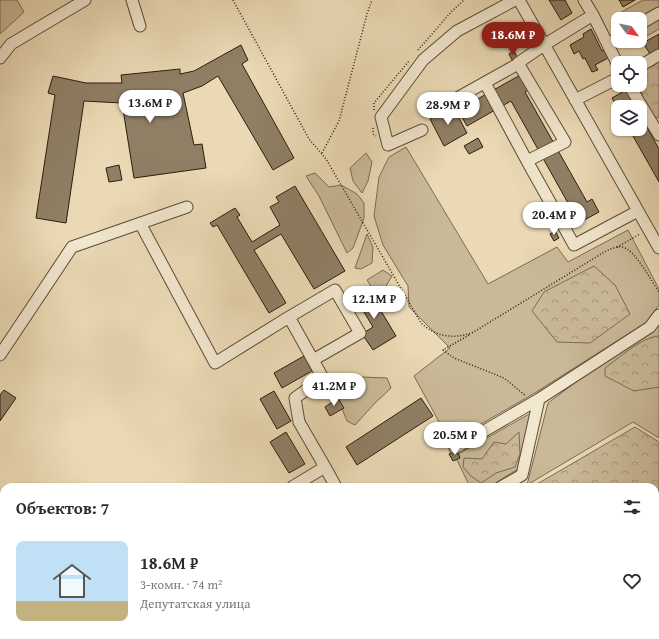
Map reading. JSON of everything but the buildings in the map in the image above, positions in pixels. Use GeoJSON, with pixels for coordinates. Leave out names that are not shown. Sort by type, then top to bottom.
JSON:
{"type":"FeatureCollection","features":[{"type":"Feature","properties":{"kind":"street"},"geometry":{"type":"LineString","coordinates":[[0,58],[11,44],[85,0]]}},
{"type":"Feature","properties":{"kind":"street"},"geometry":{"type":"LineString","coordinates":[[132,0],[140,26]]}},
{"type":"Feature","properties":{"kind":"street"},"geometry":{"type":"LineString","coordinates":[[422,130],[388,145],[381,117],[423,60],[457,31],[515,0]]}},
{"type":"Feature","properties":{"kind":"street"},"geometry":{"type":"LineString","coordinates":[[519,0],[659,248]]}},
{"type":"Feature","properties":{"kind":"street"},"geometry":{"type":"LineString","coordinates":[[584,0],[614,56]]}},
{"type":"Feature","properties":{"kind":"street"},"geometry":{"type":"LineString","coordinates":[[647,20],[659,13]]}},
{"type":"Feature","properties":{"kind":"street"},"geometry":{"type":"LineString","coordinates":[[441,107],[518,64],[544,45],[593,15]]}},
{"type":"Feature","properties":{"kind":"street"},"geometry":{"type":"LineString","coordinates":[[647,62],[659,55]]}},
{"type":"Feature","properties":{"kind":"street"},"geometry":{"type":"LineString","coordinates":[[518,64],[565,142],[527,161]]}},
{"type":"Feature","properties":{"kind":"street"},"geometry":{"type":"LineString","coordinates":[[575,100],[611,82]]}},
{"type":"Feature","properties":{"kind":"street"},"geometry":{"type":"LineString","coordinates":[[485,83],[574,245],[638,211]]}},
{"type":"Feature","properties":{"kind":"street"},"geometry":{"type":"LineString","coordinates":[[633,92],[659,135]]}},
{"type":"Feature","properties":{"kind":"street"},"geometry":{"type":"LineString","coordinates":[[0,355],[72,247],[187,207]]}},
{"type":"Feature","properties":{"kind":"street"},"geometry":{"type":"LineString","coordinates":[[140,223],[216,363],[335,290],[360,333],[313,360]]}},
{"type":"Feature","properties":{"kind":"street"},"geometry":{"type":"LineString","coordinates":[[455,448],[536,401],[650,327],[659,315]]}},
{"type":"Feature","properties":{"kind":"street"},"geometry":{"type":"LineString","coordinates":[[289,317],[323,378],[295,398],[298,422],[334,483]]}},
{"type":"Feature","properties":{"kind":"street"},"geometry":{"type":"LineString","coordinates":[[509,483],[522,476],[536,401]]}},
{"type":"Feature","properties":{"kind":"street"},"geometry":{"type":"LineString","coordinates":[[299,483],[325,467]]}},
{"type":"Feature","properties":{"kind":"path"},"geometry":{"type":"LineString","coordinates":[[233,0],[309,139],[321,154],[421,322],[427,328],[444,336],[460,337],[472,333]]}},
{"type":"Feature","properties":{"kind":"path"},"geometry":{"type":"LineString","coordinates":[[321,154],[339,121],[372,0]]}},
{"type":"Feature","properties":{"kind":"path"},"geometry":{"type":"LineString","coordinates":[[536,401],[504,378],[454,358],[443,350],[606,251],[648,229]]}},
{"type":"Feature","properties":{"kind":"path"},"geometry":{"type":"LineString","coordinates":[[616,247],[623,247],[633,254],[659,292]]}},
{"type":"Feature","properties":{"kind":"green space"},"geometry":{"type":"Polygon","coordinates":[[[0,0],[17,0],[24,12],[0,34],[0,0]]]}},
{"type":"Feature","properties":{"kind":"green space"},"geometry":{"type":"Polygon","coordinates":[[[643,0],[659,0],[659,29],[647,36],[647,12],[621,12],[643,0]]]}},
{"type":"Feature","properties":{"kind":"green space"},"geometry":{"type":"Polygon","coordinates":[[[659,61],[659,118],[647,114],[647,100],[644,100],[642,92],[647,92],[647,65],[659,61]]]}},
{"type":"Feature","properties":{"kind":"green space"},"geometry":{"type":"Polygon","coordinates":[[[406,147],[488,284],[557,247],[568,262],[628,230],[659,289],[659,305],[647,322],[533,394],[450,442],[414,376],[450,348],[409,307],[408,286],[383,245],[374,216],[379,177],[389,157],[406,147]]]}},
{"type":"Feature","properties":{"kind":"green space"},"geometry":{"type":"Polygon","coordinates":[[[366,153],[372,162],[368,181],[362,193],[353,181],[350,168],[366,153]]]}},
{"type":"Feature","properties":{"kind":"green space"},"geometry":{"type":"Polygon","coordinates":[[[315,173],[329,187],[341,185],[357,194],[364,203],[364,218],[353,248],[347,253],[319,196],[306,176],[315,173]]]}},
{"type":"Feature","properties":{"kind":"green space"},"geometry":{"type":"Polygon","coordinates":[[[367,234],[373,247],[372,263],[361,269],[355,268],[367,234]]]}},
{"type":"Feature","properties":{"kind":"green space"},"geometry":{"type":"Polygon","coordinates":[[[594,266],[615,285],[630,314],[590,343],[557,342],[532,311],[544,292],[594,266]]]}},
{"type":"Feature","properties":{"kind":"green space"},"geometry":{"type":"Polygon","coordinates":[[[383,270],[392,276],[383,291],[372,288],[367,280],[383,270]]]}},
{"type":"Feature","properties":{"kind":"green space"},"geometry":{"type":"Polygon","coordinates":[[[659,325],[659,438],[633,422],[530,483],[528,483],[548,403],[580,379],[654,330],[659,325]]]}},
{"type":"Feature","properties":{"kind":"green space"},"geometry":{"type":"Polygon","coordinates":[[[659,336],[659,387],[634,391],[605,376],[605,368],[638,344],[652,337],[659,336]]]}},
{"type":"Feature","properties":{"kind":"green space"},"geometry":{"type":"Polygon","coordinates":[[[361,377],[387,378],[391,388],[355,425],[347,421],[340,404],[338,386],[361,377]]]}},
{"type":"Feature","properties":{"kind":"green space"},"geometry":{"type":"Polygon","coordinates":[[[531,413],[521,467],[495,483],[468,483],[455,456],[531,413]]]}},
{"type":"Feature","properties":{"kind":"green space"},"geometry":{"type":"Polygon","coordinates":[[[635,427],[659,442],[659,483],[539,483],[635,427]]]}},
{"type":"Feature","properties":{"kind":"green space"},"geometry":{"type":"Polygon","coordinates":[[[519,432],[520,454],[515,467],[496,473],[481,483],[471,476],[463,467],[464,458],[482,459],[494,442],[506,444],[519,432]]]}}]}
